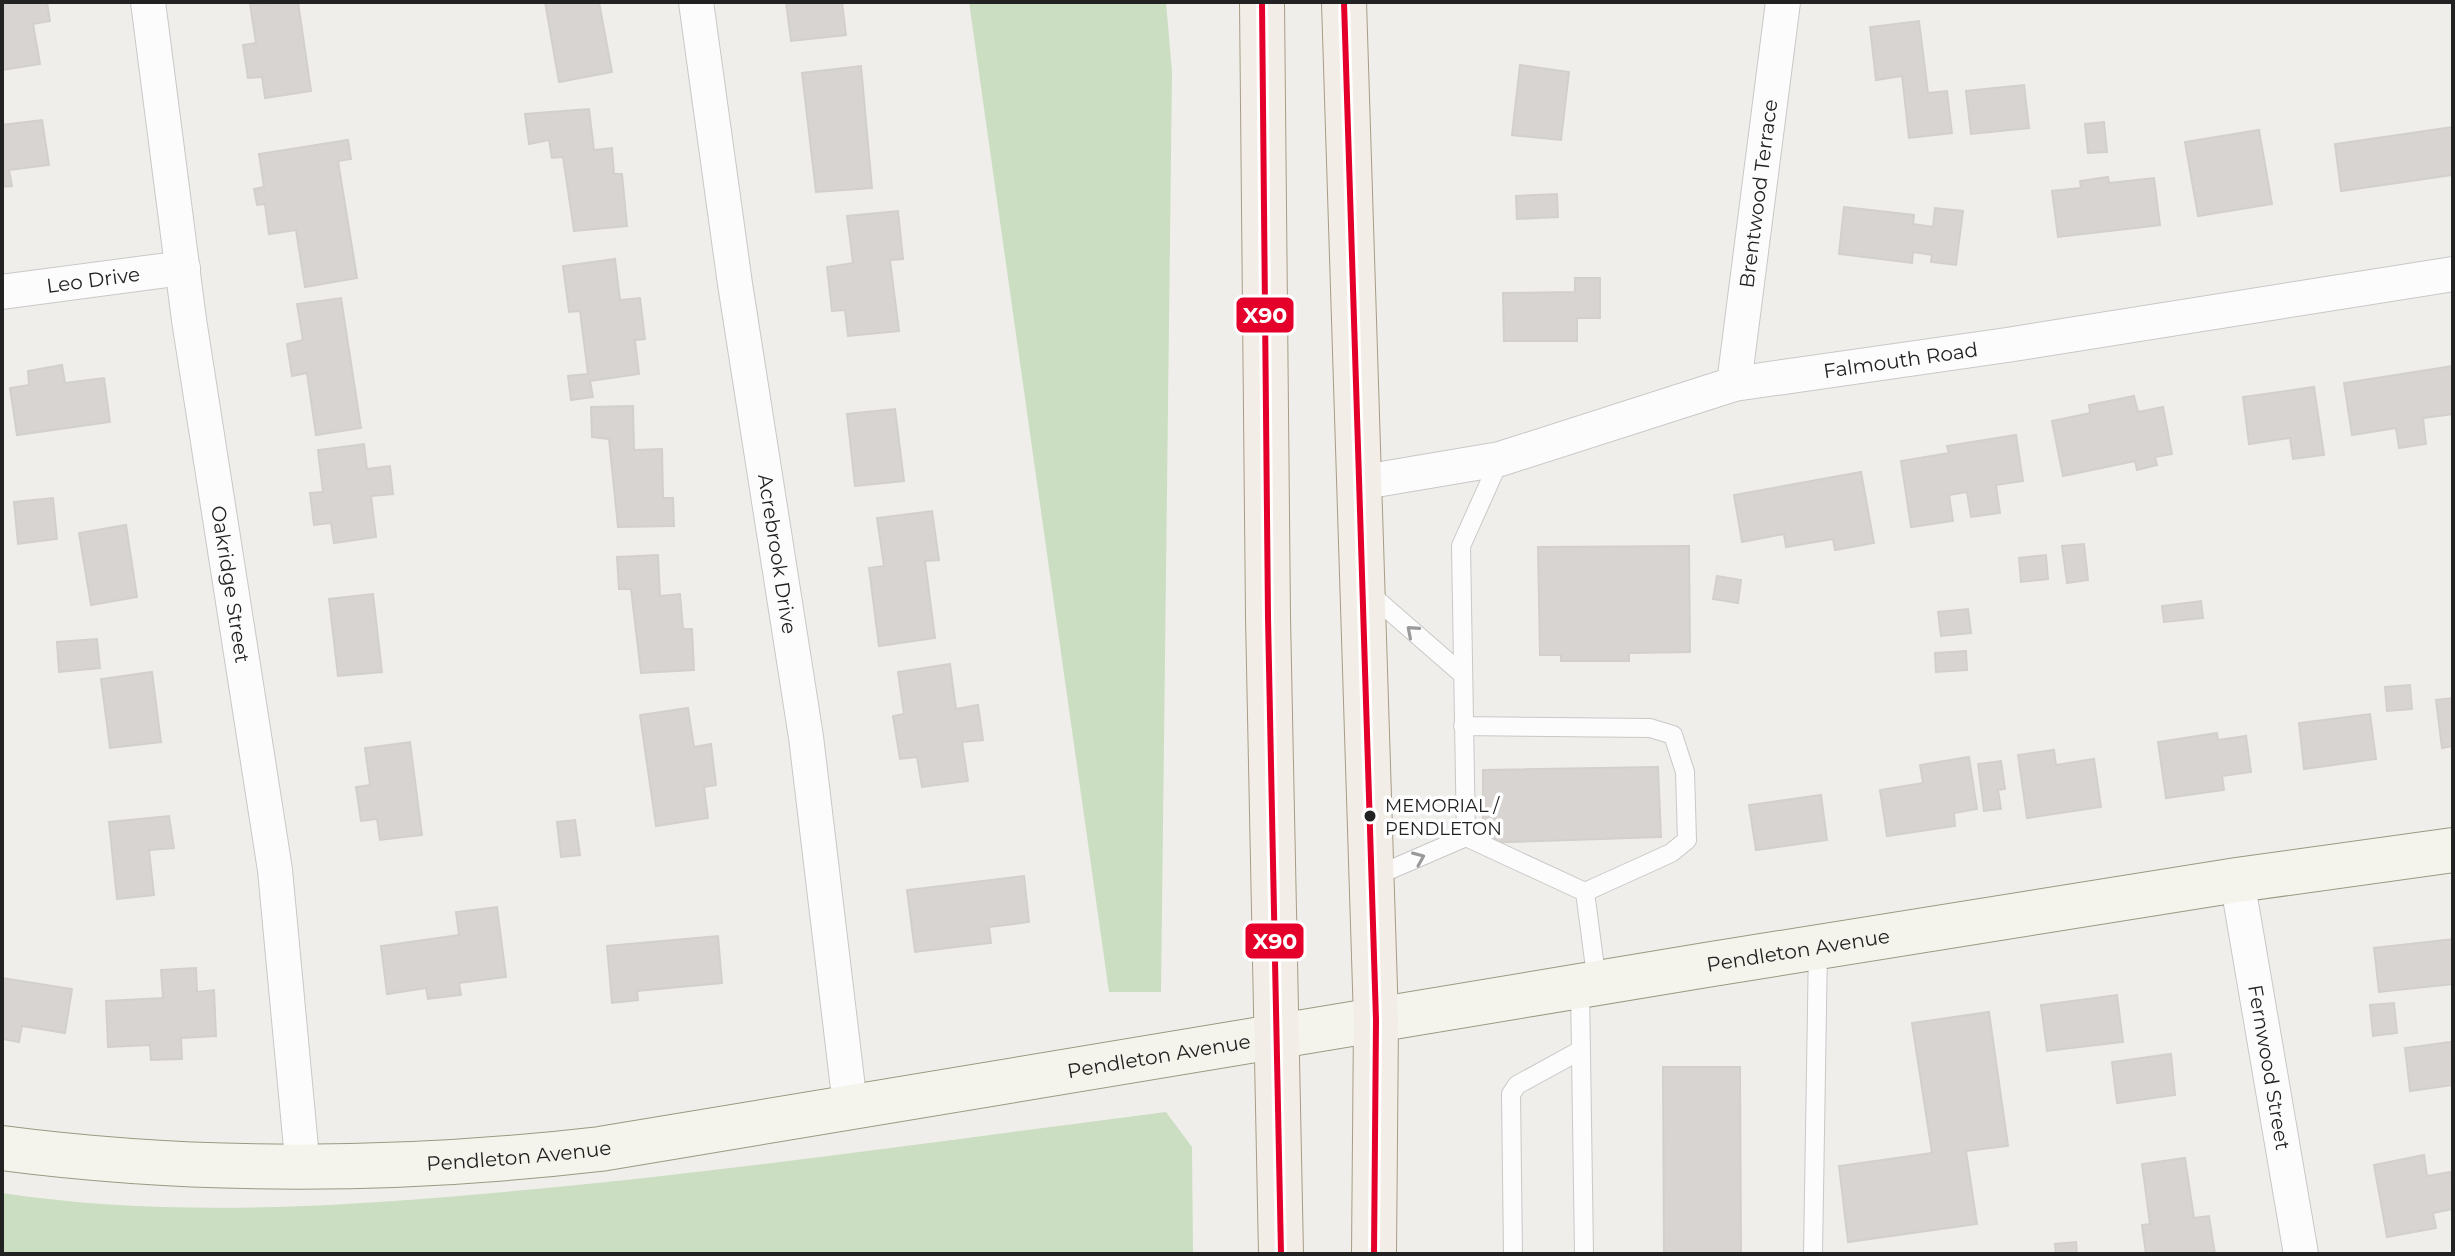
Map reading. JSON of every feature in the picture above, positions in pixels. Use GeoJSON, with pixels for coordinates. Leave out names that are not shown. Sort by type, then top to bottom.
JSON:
{"type":"FeatureCollection","features":[{"type":"Feature","properties":{"kind":"main road"},"geometry":{"type":"LineString","coordinates":[[1262,2],[1268,648],[1281,1254]]}},
{"type":"Feature","properties":{"kind":"main road"},"geometry":{"type":"LineString","coordinates":[[1344,2],[1376,1020],[1374,1254]]}},
{"type":"Feature","properties":{"kind":"street","name":"Oakridge Street"},"geometry":{"type":"LineString","coordinates":[[148,2],[183,268],[275,870],[303,1169]]}},
{"type":"Feature","properties":{"kind":"street","name":"Acrebrook Drive"},"geometry":{"type":"LineString","coordinates":[[696,2],[735,284],[806,737],[850,1105]]}},
{"type":"Feature","properties":{"kind":"street","name":"Brentwood Terrace"},"geometry":{"type":"LineString","coordinates":[[1734,384],[1783,2]]}},
{"type":"Feature","properties":{"kind":"street","name":"Leo Drive"},"geometry":{"type":"LineString","coordinates":[[2,292],[183,268]]}},
{"type":"Feature","properties":{"kind":"street","name":"Falmouth Road"},"geometry":{"type":"LineString","coordinates":[[1358,483],[1500,459],[1734,384],[2007,345],[2453,274]]}},
{"type":"Feature","properties":{"kind":"street","name":"Pendleton Avenue"},"geometry":{"type":"LineString","coordinates":[[2,1148],[171,1166],[303,1169],[447,1164],[600,1149],[850,1105],[1818,947],[2237,880],[2453,850]]}},
{"type":"Feature","properties":{"kind":"street","name":"Fernwood Street"},"geometry":{"type":"LineString","coordinates":[[2237,880],[2301,1254]]}},
{"type":"Feature","properties":{"kind":"lane"},"geometry":{"type":"LineString","coordinates":[[1466,837],[1461,546],[1500,459]]}},
{"type":"Feature","properties":{"kind":"lane"},"geometry":{"type":"LineString","coordinates":[[1362,587],[1462,674]]}},
{"type":"Feature","properties":{"kind":"lane"},"geometry":{"type":"LineString","coordinates":[[1371,878],[1466,837],[1585,892],[1671,853],[1687,840],[1685,772],[1673,735],[1650,728],[1463,726]]}},
{"type":"Feature","properties":{"kind":"lane"},"geometry":{"type":"LineString","coordinates":[[1584,1254],[1581,1050],[1589,985],[1585,892]]}},
{"type":"Feature","properties":{"kind":"lane"},"geometry":{"type":"LineString","coordinates":[[1813,1254],[1818,947]]}},
{"type":"Feature","properties":{"kind":"lane"},"geometry":{"type":"LineString","coordinates":[[1513,1254],[1511,1094],[1517,1085],[1581,1050]]}},
{"type":"Feature","properties":{"kind":"green space"},"geometry":{"type":"Polygon","coordinates":[[[969,2],[1166,2],[1172,72],[1161,992],[1109,992],[969,2]]]}},
{"type":"Feature","properties":{"kind":"green space"},"geometry":{"type":"Polygon","coordinates":[[[1166,1112],[1192,1147],[1193,1254],[2,1254],[2,1193],[132,1206],[198,1208],[395,1201],[686,1173],[1166,1112]]]}},
{"type":"Feature","properties":{"kind":"building"},"geometry":{"type":"Polygon","coordinates":[[[2,2],[47,2],[50,21],[33,24],[40,64],[2,70],[2,2]]]}},
{"type":"Feature","properties":{"kind":"building"},"geometry":{"type":"Polygon","coordinates":[[[298,2],[311,91],[265,98],[262,77],[248,78],[243,45],[256,43],[250,4],[298,2]]]}},
{"type":"Feature","properties":{"kind":"building"},"geometry":{"type":"Polygon","coordinates":[[[545,2],[599,2],[612,72],[559,82],[545,2]]]}},
{"type":"Feature","properties":{"kind":"building"},"geometry":{"type":"Polygon","coordinates":[[[786,2],[842,2],[846,35],[791,41],[786,2]]]}},
{"type":"Feature","properties":{"kind":"building"},"geometry":{"type":"Polygon","coordinates":[[[1919,21],[1928,93],[1947,91],[1952,133],[1909,138],[1902,76],[1876,80],[1870,27],[1919,21]]]}},
{"type":"Feature","properties":{"kind":"building"},"geometry":{"type":"Polygon","coordinates":[[[1520,65],[1569,72],[1561,140],[1512,135],[1520,65]]]}},
{"type":"Feature","properties":{"kind":"building"},"geometry":{"type":"Polygon","coordinates":[[[861,66],[872,188],[816,192],[802,73],[861,66]]]}},
{"type":"Feature","properties":{"kind":"building"},"geometry":{"type":"Polygon","coordinates":[[[2024,85],[2029,128],[1971,134],[1966,91],[2024,85]]]}},
{"type":"Feature","properties":{"kind":"building"},"geometry":{"type":"Polygon","coordinates":[[[589,109],[594,150],[612,148],[614,174],[622,174],[627,226],[574,231],[563,157],[552,158],[549,140],[529,144],[525,114],[589,109]]]}},
{"type":"Feature","properties":{"kind":"building"},"geometry":{"type":"Polygon","coordinates":[[[42,120],[49,165],[9,170],[12,186],[2,187],[2,125],[42,120]]]}},
{"type":"Feature","properties":{"kind":"building"},"geometry":{"type":"Polygon","coordinates":[[[2104,122],[2107,152],[2088,153],[2085,124],[2104,122]]]}},
{"type":"Feature","properties":{"kind":"building"},"geometry":{"type":"Polygon","coordinates":[[[2453,127],[2453,175],[2341,191],[2335,144],[2453,127]]]}},
{"type":"Feature","properties":{"kind":"building"},"geometry":{"type":"Polygon","coordinates":[[[2259,130],[2272,204],[2198,216],[2185,142],[2259,130]]]}},
{"type":"Feature","properties":{"kind":"building"},"geometry":{"type":"Polygon","coordinates":[[[348,140],[351,159],[338,161],[357,278],[305,287],[296,230],[269,234],[265,204],[257,205],[254,189],[264,187],[259,154],[348,140]]]}},
{"type":"Feature","properties":{"kind":"building"},"geometry":{"type":"Polygon","coordinates":[[[2108,177],[2109,183],[2154,178],[2160,225],[2058,237],[2052,191],[2081,188],[2080,181],[2108,177]]]}},
{"type":"Feature","properties":{"kind":"building"},"geometry":{"type":"Polygon","coordinates":[[[1557,194],[1558,217],[1517,219],[1516,196],[1557,194]]]}},
{"type":"Feature","properties":{"kind":"building"},"geometry":{"type":"Polygon","coordinates":[[[1844,207],[1914,215],[1913,224],[1933,227],[1935,208],[1963,211],[1956,265],[1931,262],[1932,255],[1913,252],[1912,263],[1839,254],[1844,207]]]}},
{"type":"Feature","properties":{"kind":"building"},"geometry":{"type":"Polygon","coordinates":[[[898,211],[903,259],[890,260],[899,331],[848,336],[845,310],[832,311],[827,267],[853,263],[847,216],[898,211]]]}},
{"type":"Feature","properties":{"kind":"building"},"geometry":{"type":"Polygon","coordinates":[[[615,259],[620,300],[640,298],[645,339],[635,340],[639,374],[590,381],[593,397],[571,400],[568,376],[588,374],[580,311],[569,312],[563,266],[615,259]]]}},
{"type":"Feature","properties":{"kind":"building"},"geometry":{"type":"Polygon","coordinates":[[[1575,278],[1600,278],[1600,318],[1577,318],[1577,341],[1504,341],[1503,293],[1575,292],[1575,278]]]}},
{"type":"Feature","properties":{"kind":"building"},"geometry":{"type":"Polygon","coordinates":[[[341,298],[361,428],[316,435],[307,373],[292,376],[287,344],[303,340],[297,304],[341,298]]]}},
{"type":"Feature","properties":{"kind":"building"},"geometry":{"type":"Polygon","coordinates":[[[62,365],[65,383],[104,378],[110,422],[17,435],[10,388],[29,385],[28,371],[62,365]]]}},
{"type":"Feature","properties":{"kind":"building"},"geometry":{"type":"Polygon","coordinates":[[[2453,366],[2453,414],[2423,418],[2426,444],[2399,448],[2396,428],[2352,435],[2344,383],[2453,366]]]}},
{"type":"Feature","properties":{"kind":"building"},"geometry":{"type":"Polygon","coordinates":[[[2314,387],[2324,455],[2293,459],[2290,438],[2249,444],[2243,397],[2314,387]]]}},
{"type":"Feature","properties":{"kind":"building"},"geometry":{"type":"Polygon","coordinates":[[[2134,396],[2138,412],[2163,407],[2172,454],[2155,457],[2157,465],[2137,470],[2135,461],[2063,476],[2052,421],[2090,413],[2089,405],[2134,396]]]}},
{"type":"Feature","properties":{"kind":"building"},"geometry":{"type":"Polygon","coordinates":[[[633,406],[634,450],[662,449],[663,498],[673,498],[674,526],[618,527],[609,439],[592,437],[591,407],[633,406]]]}},
{"type":"Feature","properties":{"kind":"building"},"geometry":{"type":"Polygon","coordinates":[[[895,409],[904,481],[855,486],[847,414],[895,409]]]}},
{"type":"Feature","properties":{"kind":"building"},"geometry":{"type":"Polygon","coordinates":[[[2016,435],[2023,481],[1996,485],[2000,513],[1971,517],[1967,492],[1949,495],[1953,521],[1911,527],[1901,461],[1949,453],[1947,446],[2016,435]]]}},
{"type":"Feature","properties":{"kind":"building"},"geometry":{"type":"Polygon","coordinates":[[[364,444],[367,469],[390,466],[393,494],[371,496],[376,537],[334,543],[331,523],[314,525],[310,493],[323,492],[318,450],[364,444]]]}},
{"type":"Feature","properties":{"kind":"building"},"geometry":{"type":"Polygon","coordinates":[[[1861,472],[1874,543],[1835,550],[1833,539],[1786,547],[1784,534],[1742,542],[1734,495],[1861,472]]]}},
{"type":"Feature","properties":{"kind":"building"},"geometry":{"type":"Polygon","coordinates":[[[53,498],[57,539],[18,544],[14,502],[53,498]]]}},
{"type":"Feature","properties":{"kind":"building"},"geometry":{"type":"Polygon","coordinates":[[[932,511],[939,560],[925,561],[935,638],[879,646],[869,568],[884,566],[877,518],[932,511]]]}},
{"type":"Feature","properties":{"kind":"building"},"geometry":{"type":"Polygon","coordinates":[[[126,525],[137,597],[91,605],[79,533],[126,525]]]}},
{"type":"Feature","properties":{"kind":"building"},"geometry":{"type":"Polygon","coordinates":[[[2084,544],[2088,580],[2067,583],[2062,546],[2084,544]]]}},
{"type":"Feature","properties":{"kind":"building"},"geometry":{"type":"Polygon","coordinates":[[[1689,546],[1690,652],[1629,653],[1629,661],[1561,661],[1561,655],[1540,655],[1538,547],[1689,546]]]}},
{"type":"Feature","properties":{"kind":"building"},"geometry":{"type":"Polygon","coordinates":[[[658,555],[660,596],[680,594],[683,629],[692,629],[694,670],[641,673],[631,589],[619,589],[617,557],[658,555]]]}},
{"type":"Feature","properties":{"kind":"building"},"geometry":{"type":"Polygon","coordinates":[[[2046,555],[2048,579],[2021,582],[2019,558],[2046,555]]]}},
{"type":"Feature","properties":{"kind":"building"},"geometry":{"type":"Polygon","coordinates":[[[1717,576],[1741,580],[1738,603],[1713,599],[1717,576]]]}},
{"type":"Feature","properties":{"kind":"building"},"geometry":{"type":"Polygon","coordinates":[[[373,594],[382,672],[338,676],[329,599],[373,594]]]}},
{"type":"Feature","properties":{"kind":"building"},"geometry":{"type":"Polygon","coordinates":[[[2201,601],[2203,618],[2164,622],[2162,606],[2201,601]]]}},
{"type":"Feature","properties":{"kind":"building"},"geometry":{"type":"Polygon","coordinates":[[[1968,609],[1971,633],[1941,636],[1938,612],[1968,609]]]}},
{"type":"Feature","properties":{"kind":"building"},"geometry":{"type":"Polygon","coordinates":[[[97,639],[100,668],[59,672],[57,642],[97,639]]]}},
{"type":"Feature","properties":{"kind":"building"},"geometry":{"type":"Polygon","coordinates":[[[1966,651],[1967,670],[1936,672],[1935,653],[1966,651]]]}},
{"type":"Feature","properties":{"kind":"building"},"geometry":{"type":"Polygon","coordinates":[[[950,664],[956,709],[978,705],[983,740],[962,742],[968,781],[922,787],[917,757],[900,759],[893,716],[904,714],[898,672],[950,664]]]}},
{"type":"Feature","properties":{"kind":"building"},"geometry":{"type":"Polygon","coordinates":[[[152,672],[161,742],[110,748],[101,679],[152,672]]]}},
{"type":"Feature","properties":{"kind":"building"},"geometry":{"type":"Polygon","coordinates":[[[2410,685],[2412,709],[2387,711],[2385,687],[2410,685]]]}},
{"type":"Feature","properties":{"kind":"building"},"geometry":{"type":"Polygon","coordinates":[[[2453,698],[2453,746],[2442,748],[2436,700],[2453,698]]]}},
{"type":"Feature","properties":{"kind":"building"},"geometry":{"type":"Polygon","coordinates":[[[688,708],[694,747],[711,744],[716,785],[704,787],[708,818],[656,826],[640,715],[688,708]]]}},
{"type":"Feature","properties":{"kind":"building"},"geometry":{"type":"Polygon","coordinates":[[[2370,714],[2376,759],[2304,769],[2299,723],[2370,714]]]}},
{"type":"Feature","properties":{"kind":"building"},"geometry":{"type":"Polygon","coordinates":[[[2217,733],[2218,740],[2246,736],[2251,772],[2222,776],[2224,790],[2166,798],[2158,742],[2217,733]]]}},
{"type":"Feature","properties":{"kind":"building"},"geometry":{"type":"Polygon","coordinates":[[[410,742],[422,835],[380,840],[377,819],[361,821],[356,787],[370,785],[365,748],[410,742]]]}},
{"type":"Feature","properties":{"kind":"building"},"geometry":{"type":"Polygon","coordinates":[[[2054,750],[2056,765],[2094,759],[2101,807],[2027,818],[2018,755],[2054,750]]]}},
{"type":"Feature","properties":{"kind":"building"},"geometry":{"type":"Polygon","coordinates":[[[1969,757],[1977,809],[1954,813],[1955,826],[1887,836],[1880,790],[1923,783],[1920,765],[1969,757]]]}},
{"type":"Feature","properties":{"kind":"building"},"geometry":{"type":"Polygon","coordinates":[[[2001,761],[2005,789],[1998,790],[2001,809],[1984,811],[1978,764],[2001,761]]]}},
{"type":"Feature","properties":{"kind":"building"},"geometry":{"type":"Polygon","coordinates":[[[1658,767],[1661,837],[1483,843],[1483,770],[1658,767]]]}},
{"type":"Feature","properties":{"kind":"building"},"geometry":{"type":"Polygon","coordinates":[[[1821,795],[1827,840],[1756,850],[1749,805],[1821,795]]]}},
{"type":"Feature","properties":{"kind":"building"},"geometry":{"type":"Polygon","coordinates":[[[169,816],[174,848],[149,850],[154,895],[117,899],[109,822],[169,816]]]}},
{"type":"Feature","properties":{"kind":"building"},"geometry":{"type":"Polygon","coordinates":[[[575,820],[580,855],[561,857],[557,822],[575,820]]]}},
{"type":"Feature","properties":{"kind":"building"},"geometry":{"type":"Polygon","coordinates":[[[1024,876],[1029,922],[989,927],[991,943],[915,952],[907,890],[1024,876]]]}},
{"type":"Feature","properties":{"kind":"building"},"geometry":{"type":"Polygon","coordinates":[[[497,907],[506,977],[459,983],[461,995],[428,999],[426,988],[387,994],[381,946],[459,935],[456,912],[497,907]]]}},
{"type":"Feature","properties":{"kind":"building"},"geometry":{"type":"Polygon","coordinates":[[[718,936],[722,983],[637,991],[638,1000],[612,1003],[607,946],[718,936]]]}},
{"type":"Feature","properties":{"kind":"building"},"geometry":{"type":"Polygon","coordinates":[[[2453,939],[2453,984],[2379,992],[2374,948],[2453,939]]]}},
{"type":"Feature","properties":{"kind":"building"},"geometry":{"type":"Polygon","coordinates":[[[196,968],[197,992],[214,990],[216,1036],[181,1038],[182,1059],[151,1060],[150,1045],[108,1047],[106,1001],[163,998],[161,970],[196,968]]]}},
{"type":"Feature","properties":{"kind":"building"},"geometry":{"type":"Polygon","coordinates":[[[2,978],[72,989],[65,1033],[22,1026],[19,1042],[2,1039],[2,978]]]}},
{"type":"Feature","properties":{"kind":"building"},"geometry":{"type":"Polygon","coordinates":[[[2117,995],[2123,1042],[2047,1051],[2041,1005],[2117,995]]]}},
{"type":"Feature","properties":{"kind":"building"},"geometry":{"type":"Polygon","coordinates":[[[2394,1003],[2397,1033],[2373,1036],[2370,1005],[2394,1003]]]}},
{"type":"Feature","properties":{"kind":"building"},"geometry":{"type":"Polygon","coordinates":[[[1989,1012],[2008,1146],[1966,1151],[1977,1224],[1848,1242],[1839,1166],[1932,1153],[1912,1023],[1989,1012]]]}},
{"type":"Feature","properties":{"kind":"building"},"geometry":{"type":"Polygon","coordinates":[[[2451,1042],[2453,1085],[2410,1091],[2405,1048],[2451,1042]]]}},
{"type":"Feature","properties":{"kind":"building"},"geometry":{"type":"Polygon","coordinates":[[[2171,1054],[2175,1095],[2117,1103],[2112,1062],[2171,1054]]]}},
{"type":"Feature","properties":{"kind":"building"},"geometry":{"type":"Polygon","coordinates":[[[1663,1067],[1740,1067],[1741,1254],[1664,1254],[1663,1067]]]}},
{"type":"Feature","properties":{"kind":"building"},"geometry":{"type":"Polygon","coordinates":[[[2424,1155],[2427,1176],[2451,1172],[2453,1209],[2433,1213],[2436,1228],[2387,1237],[2374,1165],[2424,1155]]]}},
{"type":"Feature","properties":{"kind":"building"},"geometry":{"type":"Polygon","coordinates":[[[2185,1158],[2194,1218],[2209,1216],[2215,1254],[2146,1254],[2142,1225],[2150,1224],[2142,1164],[2185,1158]]]}},
{"type":"Feature","properties":{"kind":"building"},"geometry":{"type":"Polygon","coordinates":[[[2076,1242],[2077,1254],[2056,1254],[2055,1244],[2076,1242]]]}},
{"type":"Feature","properties":{"kind":"transit line","name":"X90"},"geometry":{"type":"LineString","coordinates":[[1262,2],[1268,617],[1281,1254]]}},
{"type":"Feature","properties":{"kind":"transit line","name":"X90"},"geometry":{"type":"LineString","coordinates":[[1344,2],[1376,1020],[1374,1254]]}},
{"type":"Feature","properties":{"kind":"place","name":"MEMORIAL / PENDLETON"},"geometry":{"type":"Point","coordinates":[1370,816]}}]}
